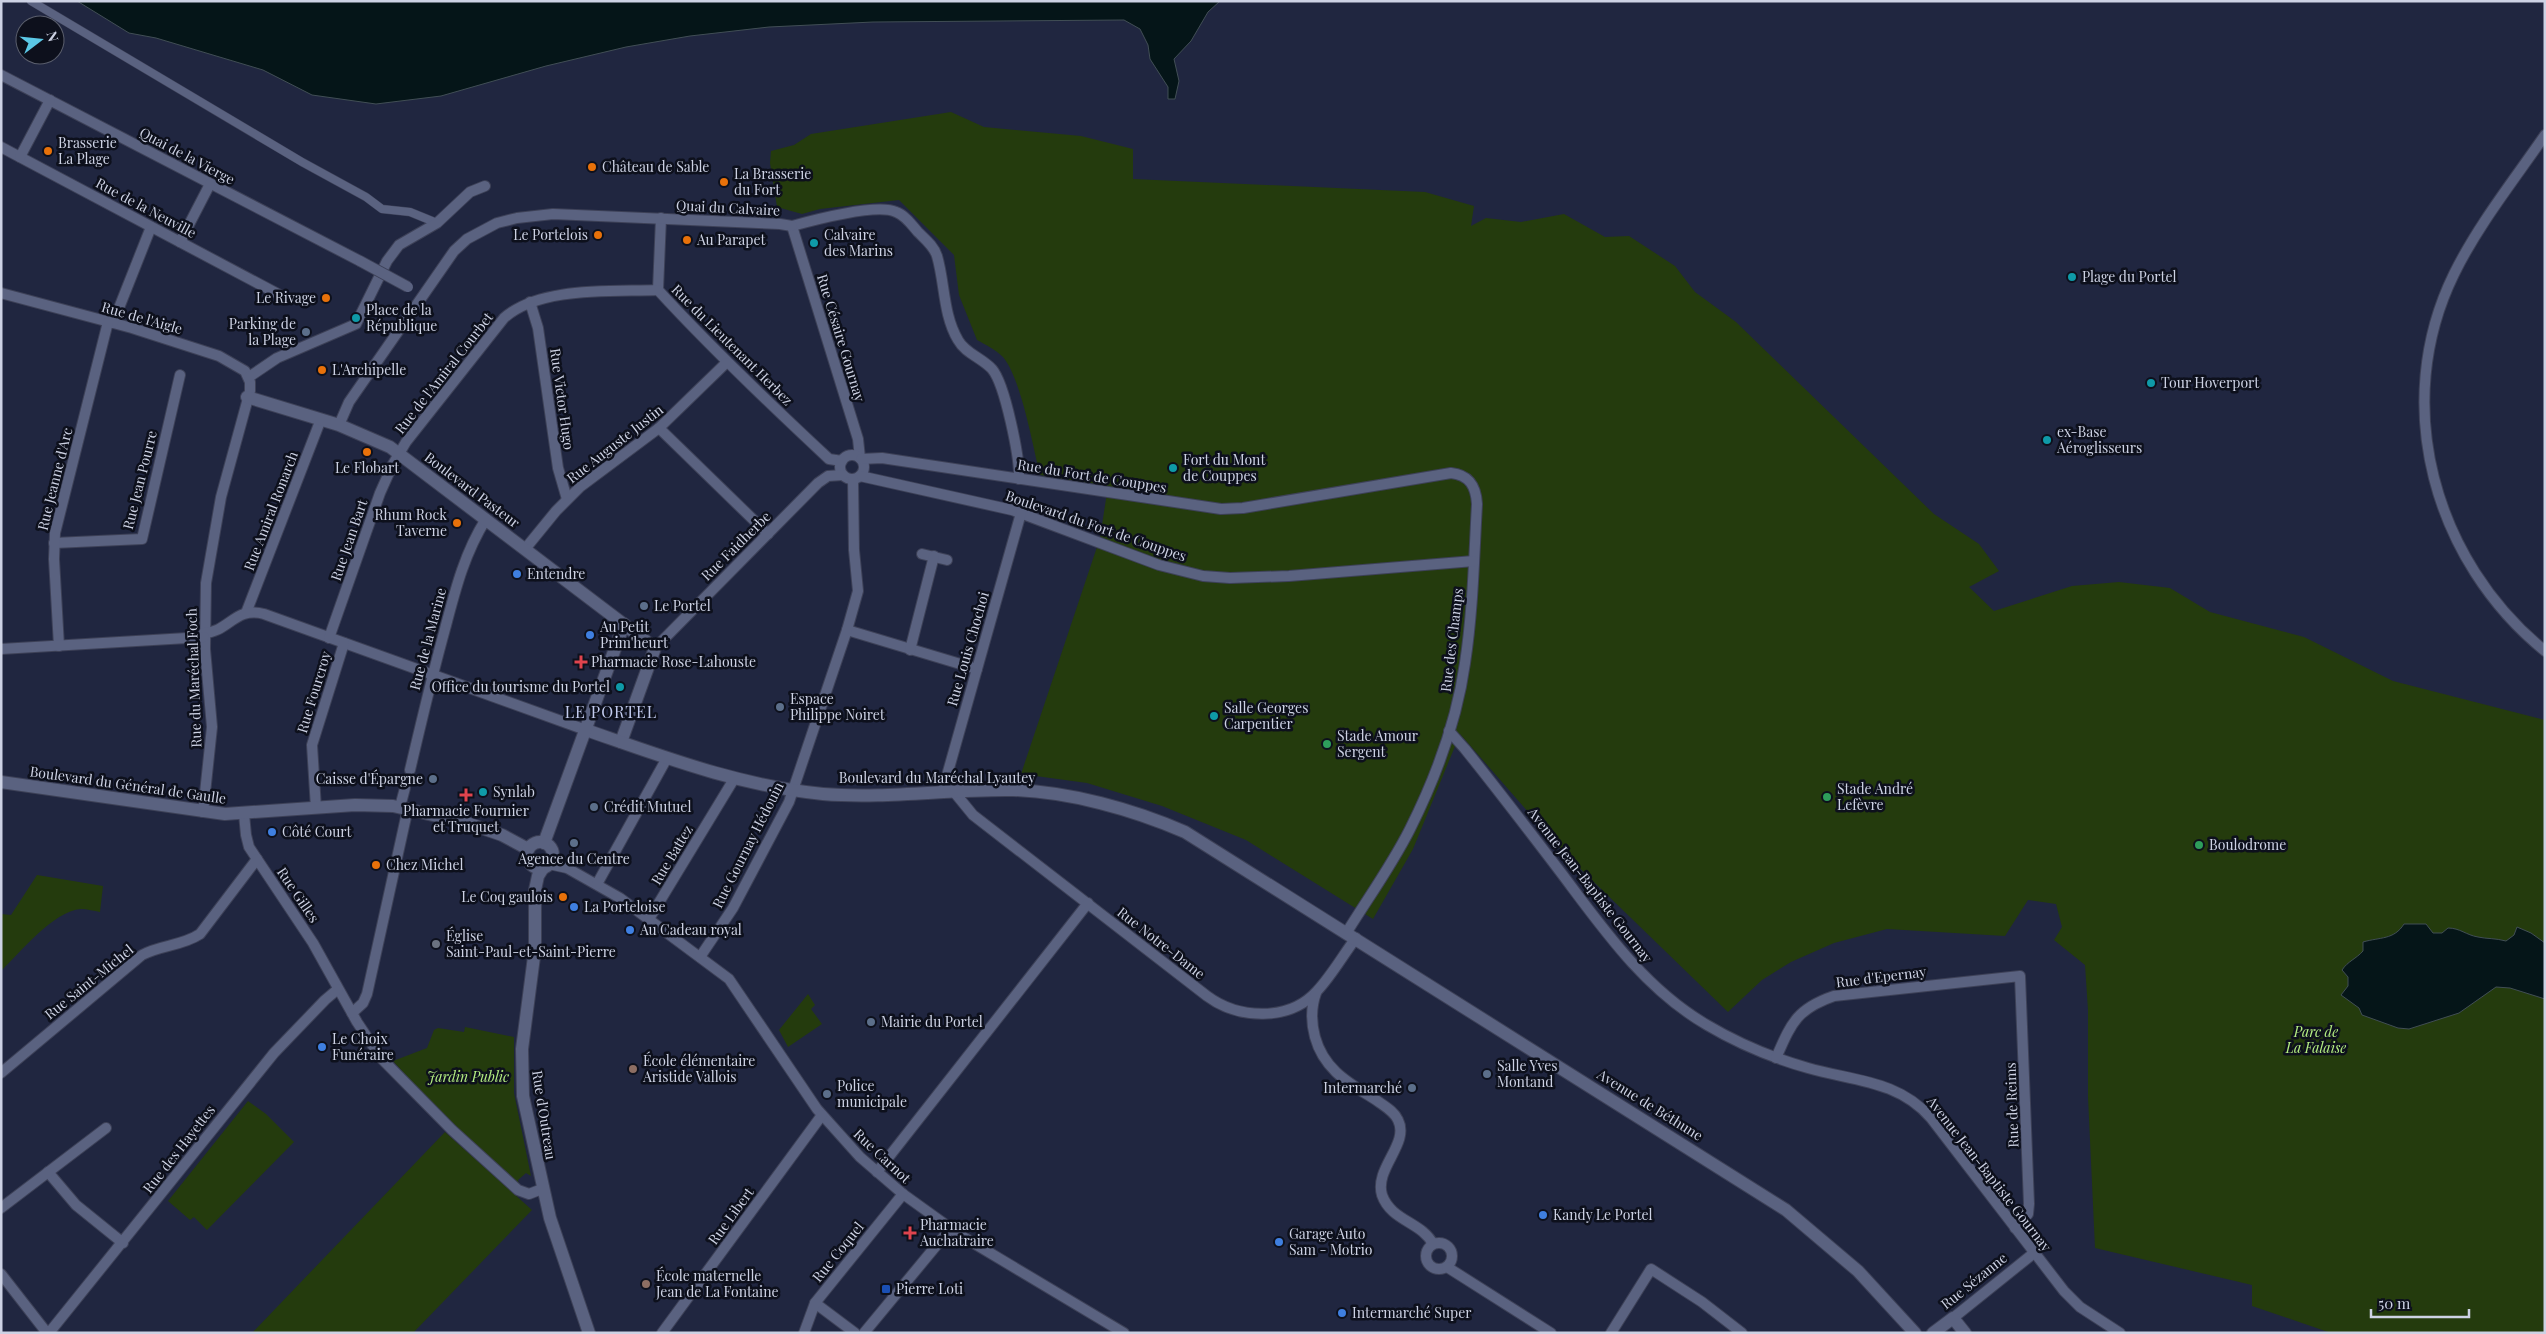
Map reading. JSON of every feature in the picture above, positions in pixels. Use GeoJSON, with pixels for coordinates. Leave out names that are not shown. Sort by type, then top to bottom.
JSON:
{"type":"FeatureCollection","features":[{"type":"Feature","properties":{"kind":"street"},"geometry":{"type":"LineString","coordinates":[[31,1],[302,162],[366,197],[382,209],[410,212],[437,223]]}},
{"type":"Feature","properties":{"kind":"street","name":"Quai de la Vierge"},"geometry":{"type":"LineString","coordinates":[[1,75],[360,260],[421,295]]}},
{"type":"Feature","properties":{"kind":"street"},"geometry":{"type":"LineString","coordinates":[[20,156],[50,100]]}},
{"type":"Feature","properties":{"kind":"street"},"geometry":{"type":"LineString","coordinates":[[2545,135],[2464,255],[2450,283],[2431,338],[2424,377],[2424,419],[2428,457],[2442,508],[2451,531],[2470,566],[2497,604],[2545,651]]}},
{"type":"Feature","properties":{"kind":"street","name":"Rue de la Neuville"},"geometry":{"type":"LineString","coordinates":[[1,147],[278,294]]}},
{"type":"Feature","properties":{"kind":"street"},"geometry":{"type":"LineString","coordinates":[[180,242],[210,184]]}},
{"type":"Feature","properties":{"kind":"street"},"geometry":{"type":"LineString","coordinates":[[248,397],[249,377],[277,358],[354,325],[358,321],[399,244],[437,223],[464,197],[484,186]]}},
{"type":"Feature","properties":{"kind":"street","name":"Quai du Calvaire"},"geometry":{"type":"LineString","coordinates":[[339,425],[350,402],[444,262],[461,244],[485,229],[505,221],[553,214],[792,226],[828,216],[891,210],[902,215],[932,247],[938,263],[946,305],[957,339],[964,347],[989,366],[998,378],[1018,456],[1019,479]]}},
{"type":"Feature","properties":{"kind":"street","name":"Rue du Lieutenant Herbez"},"geometry":{"type":"LineString","coordinates":[[661,218],[658,290],[726,363],[829,459],[842,461]]}},
{"type":"Feature","properties":{"kind":"street","name":"Rue Césaire Gournay"},"geometry":{"type":"LineString","coordinates":[[792,226],[858,439],[861,458]]}},
{"type":"Feature","properties":{"kind":"street","name":"Rue Jeanne d'Arc"},"geometry":{"type":"LineString","coordinates":[[59,646],[54,543],[111,322],[151,227]]}},
{"type":"Feature","properties":{"kind":"street","name":"Rue de l'Amiral Courbet"},"geometry":{"type":"LineString","coordinates":[[399,453],[499,323],[515,309],[530,302],[552,296],[658,290]]}},
{"type":"Feature","properties":{"kind":"street","name":"Rue de l'Aigle"},"geometry":{"type":"LineString","coordinates":[[1,293],[111,322],[210,352],[241,367],[249,377]]}},
{"type":"Feature","properties":{"kind":"street","name":"Rue Victor Hugo"},"geometry":{"type":"LineString","coordinates":[[530,302],[538,328],[558,468],[568,499]]}},
{"type":"Feature","properties":{"kind":"street","name":"Rue Auguste Justin"},"geometry":{"type":"LineString","coordinates":[[525,549],[568,499],[595,475],[659,428],[726,363]]}},
{"type":"Feature","properties":{"kind":"street","name":"Rue Jean Pourre"},"geometry":{"type":"LineString","coordinates":[[54,543],[142,538],[180,375]]}},
{"type":"Feature","properties":{"kind":"street","name":"Boulevard Pasteur"},"geometry":{"type":"LineString","coordinates":[[248,397],[339,425],[384,443],[656,648]]}},
{"type":"Feature","properties":{"kind":"street","name":"Rue du Maréchal Foch"},"geometry":{"type":"LineString","coordinates":[[203,812],[212,727],[204,635],[206,583],[221,497],[248,397]]}},
{"type":"Feature","properties":{"kind":"street","name":"Rue Amiral Ronarch"},"geometry":{"type":"LineString","coordinates":[[246,612],[321,419]]}},
{"type":"Feature","properties":{"kind":"street"},"geometry":{"type":"LineString","coordinates":[[659,428],[768,534]]}},
{"type":"Feature","properties":{"kind":"street","name":"Rue Jean Bart"},"geometry":{"type":"LineString","coordinates":[[329,638],[380,493],[399,453]]}},
{"type":"Feature","properties":{"kind":"street"},"geometry":{"type":"LineString","coordinates":[[851,455],[861,458],[864,467],[852,477],[840,469],[842,461],[851,455]]}},
{"type":"Feature","properties":{"kind":"street","name":"Rue du Fort de Couppes"},"geometry":{"type":"LineString","coordinates":[[861,458],[882,458],[1221,509],[1451,473],[1466,477]]}},
{"type":"Feature","properties":{"kind":"street","name":"Rue Faidherbe"},"geometry":{"type":"LineString","coordinates":[[656,648],[822,479],[834,475],[852,477]]}},
{"type":"Feature","properties":{"kind":"street","name":"Boulevard du Fort de Couppes"},"geometry":{"type":"LineString","coordinates":[[852,477],[982,502],[1021,513],[1159,565],[1214,577],[1289,576],[1474,561]]}},
{"type":"Feature","properties":{"kind":"street","name":"Rue Gournay Hédouin"},"geometry":{"type":"LineString","coordinates":[[700,956],[733,908],[789,802],[847,630],[858,590],[854,550],[852,477]]}},
{"type":"Feature","properties":{"kind":"street","name":"Rue des Champs"},"geometry":{"type":"LineString","coordinates":[[1351,935],[1412,826],[1431,782],[1449,731],[1465,664],[1474,561],[1477,498],[1472,484],[1466,477]]}},
{"type":"Feature","properties":{"kind":"street","name":"Rue Louis Chochoi"},"geometry":{"type":"LineString","coordinates":[[949,793],[978,669],[1021,513]]}},
{"type":"Feature","properties":{"kind":"street","name":"Rue de la Marine"},"geometry":{"type":"LineString","coordinates":[[410,770],[432,675],[462,568],[486,519]]}},
{"type":"Feature","properties":{"kind":"street"},"geometry":{"type":"LineString","coordinates":[[922,554],[947,560]]}},
{"type":"Feature","properties":{"kind":"street"},"geometry":{"type":"LineString","coordinates":[[910,650],[934,556]]}},
{"type":"Feature","properties":{"kind":"street"},"geometry":{"type":"LineString","coordinates":[[1,649],[204,635],[219,630],[246,612],[264,614],[586,730]]}},
{"type":"Feature","properties":{"kind":"street"},"geometry":{"type":"LineString","coordinates":[[544,843],[624,624]]}},
{"type":"Feature","properties":{"kind":"street"},"geometry":{"type":"LineString","coordinates":[[847,630],[978,669]]}},
{"type":"Feature","properties":{"kind":"street","name":"Rue Fourcroy"},"geometry":{"type":"LineString","coordinates":[[316,808],[312,745],[344,643]]}},
{"type":"Feature","properties":{"kind":"street"},"geometry":{"type":"LineString","coordinates":[[621,742],[656,648]]}},
{"type":"Feature","properties":{"kind":"street","name":"Boulevard du Maréchal Lyautey"},"geometry":{"type":"LineString","coordinates":[[586,730],[734,779],[793,790],[848,795],[1010,790],[1042,792],[1148,817],[1198,840],[1351,935]]}},
{"type":"Feature","properties":{"kind":"street","name":"Avenue Jean-Baptiste Gournay"},"geometry":{"type":"LineString","coordinates":[[1449,731],[1465,748],[1594,917],[1638,969],[1660,991],[1700,1021],[1741,1044],[1776,1058],[1885,1087],[1912,1100],[1931,1118],[2034,1253],[2074,1302],[2120,1333]]}},
{"type":"Feature","properties":{"kind":"street"},"geometry":{"type":"LineString","coordinates":[[597,884],[667,758]]}},
{"type":"Feature","properties":{"kind":"street","name":"Rue Battez"},"geometry":{"type":"LineString","coordinates":[[649,920],[734,779]]}},
{"type":"Feature","properties":{"kind":"street","name":"Boulevard du Général de Gaulle"},"geometry":{"type":"LineString","coordinates":[[1,782],[203,812],[244,814],[366,805],[404,808],[489,830],[528,849]]}},
{"type":"Feature","properties":{"kind":"street"},"geometry":{"type":"LineString","coordinates":[[352,1013],[363,1003],[367,994],[392,885],[404,808],[405,788]]}},
{"type":"Feature","properties":{"kind":"street","name":"Rue Notre-Dame"},"geometry":{"type":"LineString","coordinates":[[949,793],[973,815],[1224,1008],[1248,1014],[1275,1012],[1297,1005],[1316,992],[1351,935]]}},
{"type":"Feature","properties":{"kind":"street","name":"Rue Gilles"},"geometry":{"type":"LineString","coordinates":[[244,814],[246,839],[313,943],[367,1039],[386,1064],[461,1138],[522,1193],[529,1194],[542,1189]]}},
{"type":"Feature","properties":{"kind":"street"},"geometry":{"type":"LineString","coordinates":[[535,843],[544,843],[552,851],[552,858],[546,866],[536,868],[530,864],[527,857],[528,849],[535,843]]}},
{"type":"Feature","properties":{"kind":"street","name":"Rue Saint-Michel"},"geometry":{"type":"LineString","coordinates":[[1,1073],[142,956],[152,950],[188,941],[200,934],[258,859]]}},
{"type":"Feature","properties":{"kind":"street","name":"Rue Carnot"},"geometry":{"type":"LineString","coordinates":[[546,866],[567,868],[620,898],[700,956],[736,987],[791,1074],[822,1115],[877,1172],[903,1194],[950,1229],[1124,1333]]}},
{"type":"Feature","properties":{"kind":"street","name":"Rue d'Outreau"},"geometry":{"type":"LineString","coordinates":[[546,866],[538,876],[535,890],[535,949],[523,1034],[521,1066],[526,1113],[542,1189],[561,1253],[589,1333]]}},
{"type":"Feature","properties":{"kind":"street"},"geometry":{"type":"LineString","coordinates":[[877,1172],[1088,904]]}},
{"type":"Feature","properties":{"kind":"street","name":"Avenue de Béthune"},"geometry":{"type":"LineString","coordinates":[[1351,935],[1786,1210],[1858,1270],[1915,1333]]}},
{"type":"Feature","properties":{"kind":"street","name":"Rue d'Epernay"},"geometry":{"type":"LineString","coordinates":[[1776,1058],[1790,1026],[1798,1015],[1810,1006],[1834,996],[2020,976]]}},
{"type":"Feature","properties":{"kind":"street","name":"Rue de Reims"},"geometry":{"type":"LineString","coordinates":[[2016,1228],[2028,1214],[2029,1204],[2020,976]]}},
{"type":"Feature","properties":{"kind":"street","name":"Rue des Hayettes"},"geometry":{"type":"LineString","coordinates":[[48,1333],[123,1243],[274,1053],[338,989]]}},
{"type":"Feature","properties":{"kind":"street"},"geometry":{"type":"LineString","coordinates":[[1316,992],[1312,1006],[1312,1023],[1322,1057],[1336,1075],[1391,1111],[1400,1124],[1401,1134],[1381,1181],[1385,1201],[1396,1215],[1428,1236],[1433,1244]]}},
{"type":"Feature","properties":{"kind":"street","name":"Rue Libert"},"geometry":{"type":"LineString","coordinates":[[662,1333],[822,1115]]}},
{"type":"Feature","properties":{"kind":"street"},"geometry":{"type":"LineString","coordinates":[[1,1208],[106,1128]]}},
{"type":"Feature","properties":{"kind":"street"},"geometry":{"type":"LineString","coordinates":[[48,1172],[76,1205],[123,1243]]}},
{"type":"Feature","properties":{"kind":"street","name":"Rue Coquel"},"geometry":{"type":"LineString","coordinates":[[804,1333],[816,1303],[903,1194]]}},
{"type":"Feature","properties":{"kind":"street"},"geometry":{"type":"LineString","coordinates":[[864,1333],[950,1229]]}},
{"type":"Feature","properties":{"kind":"street"},"geometry":{"type":"LineString","coordinates":[[1447,1267],[1452,1258],[1450,1248],[1442,1243],[1433,1244],[1426,1253],[1428,1264],[1437,1269],[1447,1267],[1551,1333]]}},
{"type":"Feature","properties":{"kind":"street","name":"Rue Sézanne"},"geometry":{"type":"LineString","coordinates":[[1933,1333],[2034,1253]]}},
{"type":"Feature","properties":{"kind":"street"},"geometry":{"type":"LineString","coordinates":[[1611,1333],[1651,1269],[1702,1302],[1742,1333]]}},
{"type":"Feature","properties":{"kind":"street"},"geometry":{"type":"LineString","coordinates":[[3,1280],[48,1333]]}},
{"type":"Feature","properties":{"kind":"street"},"geometry":{"type":"LineString","coordinates":[[816,1303],[855,1333]]}},
{"type":"Feature","properties":{"kind":"street"},"geometry":{"type":"LineString","coordinates":[[1953,1318],[1965,1333]]}},
{"type":"Feature","properties":{"kind":"green space","name":"Parc de La Falaise"},"geometry":{"type":"Polygon","coordinates":[[[951,112],[984,127],[1081,136],[1133,149],[1133,179],[1425,192],[1474,206],[1471,226],[1486,218],[1521,222],[1564,214],[1605,237],[1629,236],[1675,266],[1695,292],[1736,322],[1934,514],[1979,544],[1999,571],[1969,587],[1994,611],[2072,586],[2119,582],[2170,588],[2210,612],[2304,637],[2393,681],[2545,720],[2545,1333],[2331,1333],[2252,1306],[2252,1285],[2095,1248],[2088,1097],[2088,1010],[2085,965],[2054,940],[2062,927],[2056,904],[2028,900],[2005,936],[1887,929],[1834,943],[1791,962],[1762,980],[1728,1012],[1565,854],[1460,734],[1413,849],[1373,919],[1246,840],[1162,806],[1087,783],[1021,774],[1100,538],[1108,486],[1040,475],[1026,413],[1015,380],[1003,357],[994,349],[977,340],[959,295],[954,255],[899,200],[820,209],[802,214],[777,207],[770,163],[771,151],[794,145],[811,134],[951,112]]]}},
{"type":"Feature","properties":{"kind":"green space"},"geometry":{"type":"Polygon","coordinates":[[[37,875],[103,886],[100,912],[81,909],[59,917],[38,934],[1,971],[1,914],[11,915],[37,875]]]}},
{"type":"Feature","properties":{"kind":"green space"},"geometry":{"type":"Polygon","coordinates":[[[808,994],[815,1005],[811,1009],[822,1024],[788,1047],[779,1030],[808,994]]]}},
{"type":"Feature","properties":{"kind":"green space","name":"Jardin Public"},"geometry":{"type":"Polygon","coordinates":[[[465,1027],[514,1037],[514,1093],[531,1176],[526,1173],[518,1180],[519,1184],[446,1120],[393,1061],[427,1048],[434,1030],[438,1028],[464,1032],[465,1027]]]}},
{"type":"Feature","properties":{"kind":"green space"},"geometry":{"type":"Polygon","coordinates":[[[248,1101],[266,1114],[294,1142],[207,1230],[194,1217],[190,1220],[168,1201],[248,1101]]]}},
{"type":"Feature","properties":{"kind":"green space"},"geometry":{"type":"Polygon","coordinates":[[[445,1132],[532,1210],[413,1333],[252,1333],[445,1132]]]}},
{"type":"Feature","properties":{"kind":"shaded area"},"geometry":{"type":"Polygon","coordinates":[[[77,1],[1220,1],[1208,12],[1191,41],[1174,59],[1179,81],[1175,99],[1168,99],[1168,87],[1150,59],[1148,45],[1140,29],[1124,20],[873,22],[769,27],[690,36],[626,47],[546,66],[441,96],[376,104],[312,95],[263,70],[156,38],[129,33],[77,1]]]}},
{"type":"Feature","properties":{"kind":"shaded area"},"geometry":{"type":"Polygon","coordinates":[[[2404,924],[2426,924],[2433,933],[2442,933],[2448,928],[2452,928],[2481,938],[2506,941],[2514,935],[2517,927],[2531,933],[2545,943],[2545,999],[2510,988],[2496,987],[2459,1013],[2409,1029],[2398,1028],[2362,1015],[2359,1008],[2341,995],[2348,986],[2348,977],[2342,970],[2363,951],[2363,942],[2396,933],[2404,924]]]}},
{"type":"Feature","properties":{"kind":"tunnel"},"geometry":{"type":"LineString","coordinates":[[405,788],[410,770]]}},
{"type":"Feature","properties":{"kind":"place","name":"Brasserie La Plage"},"geometry":{"type":"Point","coordinates":[48,151]}},
{"type":"Feature","properties":{"kind":"place","name":"Château de Sable"},"geometry":{"type":"Point","coordinates":[592,167]}},
{"type":"Feature","properties":{"kind":"place","name":"La Brasserie du Fort"},"geometry":{"type":"Point","coordinates":[724,182]}},
{"type":"Feature","properties":{"kind":"place","name":"Le Portelois"},"geometry":{"type":"Point","coordinates":[598,235]}},
{"type":"Feature","properties":{"kind":"place","name":"Au Parapet"},"geometry":{"type":"Point","coordinates":[687,240]}},
{"type":"Feature","properties":{"kind":"place","name":"Calvaire des Marins"},"geometry":{"type":"Point","coordinates":[814,243]}},
{"type":"Feature","properties":{"kind":"place","name":"Plage du Portel"},"geometry":{"type":"Point","coordinates":[2072,277]}},
{"type":"Feature","properties":{"kind":"place","name":"Le Rivage"},"geometry":{"type":"Point","coordinates":[326,298]}},
{"type":"Feature","properties":{"kind":"place","name":"Place de la République"},"geometry":{"type":"Point","coordinates":[356,318]}},
{"type":"Feature","properties":{"kind":"place","name":"Parking de la Plage"},"geometry":{"type":"Point","coordinates":[306,332]}},
{"type":"Feature","properties":{"kind":"place","name":"L'Archipelle"},"geometry":{"type":"Point","coordinates":[322,370]}},
{"type":"Feature","properties":{"kind":"place","name":"Tour Hoverport"},"geometry":{"type":"Point","coordinates":[2151,383]}},
{"type":"Feature","properties":{"kind":"place","name":"ex-Base Aéroglisseurs"},"geometry":{"type":"Point","coordinates":[2047,440]}},
{"type":"Feature","properties":{"kind":"place","name":"Le Flobart"},"geometry":{"type":"Point","coordinates":[367,452]}},
{"type":"Feature","properties":{"kind":"place","name":"Fort du Mont de Couppes"},"geometry":{"type":"Point","coordinates":[1173,468]}},
{"type":"Feature","properties":{"kind":"place","name":"Rhum Rock Taverne"},"geometry":{"type":"Point","coordinates":[457,523]}},
{"type":"Feature","properties":{"kind":"place","name":"Entendre"},"geometry":{"type":"Point","coordinates":[517,574]}},
{"type":"Feature","properties":{"kind":"place","name":"Le Portel"},"geometry":{"type":"Point","coordinates":[644,606]}},
{"type":"Feature","properties":{"kind":"place","name":"Au Petit Prim'heurt"},"geometry":{"type":"Point","coordinates":[590,635]}},
{"type":"Feature","properties":{"kind":"place","name":"Pharmacie Rose-Lahouste"},"geometry":{"type":"Point","coordinates":[581,662]}},
{"type":"Feature","properties":{"kind":"place","name":"Office du tourisme du Portel"},"geometry":{"type":"Point","coordinates":[620,687]}},
{"type":"Feature","properties":{"kind":"place","name":"Espace Philippe Noiret"},"geometry":{"type":"Point","coordinates":[780,707]}},
{"type":"Feature","properties":{"kind":"place","name":"Salle Georges Carpentier"},"geometry":{"type":"Point","coordinates":[1214,716]}},
{"type":"Feature","properties":{"kind":"place","name":"Stade Amour Sergent"},"geometry":{"type":"Point","coordinates":[1327,744]}},
{"type":"Feature","properties":{"kind":"place","name":"Caisse d'Épargne"},"geometry":{"type":"Point","coordinates":[433,779]}},
{"type":"Feature","properties":{"kind":"place","name":"Synlab"},"geometry":{"type":"Point","coordinates":[483,792]}},
{"type":"Feature","properties":{"kind":"place","name":"Pharmacie Fournier et Truquet"},"geometry":{"type":"Point","coordinates":[466,795]}},
{"type":"Feature","properties":{"kind":"place","name":"Stade André Lefèvre"},"geometry":{"type":"Point","coordinates":[1827,797]}},
{"type":"Feature","properties":{"kind":"place","name":"Crédit Mutuel"},"geometry":{"type":"Point","coordinates":[594,807]}},
{"type":"Feature","properties":{"kind":"place","name":"Côté Court"},"geometry":{"type":"Point","coordinates":[272,832]}},
{"type":"Feature","properties":{"kind":"place","name":"Agence du Centre"},"geometry":{"type":"Point","coordinates":[574,843]}},
{"type":"Feature","properties":{"kind":"place","name":"Boulodrome"},"geometry":{"type":"Point","coordinates":[2199,845]}},
{"type":"Feature","properties":{"kind":"place","name":"Chez Michel"},"geometry":{"type":"Point","coordinates":[376,865]}},
{"type":"Feature","properties":{"kind":"place","name":"Le Coq gaulois"},"geometry":{"type":"Point","coordinates":[563,897]}},
{"type":"Feature","properties":{"kind":"place","name":"La Porteloise"},"geometry":{"type":"Point","coordinates":[574,907]}},
{"type":"Feature","properties":{"kind":"place","name":"Au Cadeau royal"},"geometry":{"type":"Point","coordinates":[630,930]}},
{"type":"Feature","properties":{"kind":"place","name":"Église Saint-Paul-et-Saint-Pierre"},"geometry":{"type":"Point","coordinates":[436,944]}},
{"type":"Feature","properties":{"kind":"place","name":"Mairie du Portel"},"geometry":{"type":"Point","coordinates":[871,1022]}},
{"type":"Feature","properties":{"kind":"place","name":"Le Choix Funéraire"},"geometry":{"type":"Point","coordinates":[322,1047]}},
{"type":"Feature","properties":{"kind":"place","name":"École élémentaire Aristide Vallois"},"geometry":{"type":"Point","coordinates":[633,1069]}},
{"type":"Feature","properties":{"kind":"place","name":"Salle Yves Montand"},"geometry":{"type":"Point","coordinates":[1487,1074]}},
{"type":"Feature","properties":{"kind":"place","name":"Intermarché"},"geometry":{"type":"Point","coordinates":[1412,1088]}},
{"type":"Feature","properties":{"kind":"place","name":"Police municipale"},"geometry":{"type":"Point","coordinates":[827,1094]}},
{"type":"Feature","properties":{"kind":"place","name":"Kandy Le Portel"},"geometry":{"type":"Point","coordinates":[1543,1215]}},
{"type":"Feature","properties":{"kind":"place","name":"Pharmacie Auchatraire"},"geometry":{"type":"Point","coordinates":[910,1233]}},
{"type":"Feature","properties":{"kind":"place","name":"Garage Auto Sam - Motrio"},"geometry":{"type":"Point","coordinates":[1279,1242]}},
{"type":"Feature","properties":{"kind":"place","name":"École maternelle Jean de La Fontaine"},"geometry":{"type":"Point","coordinates":[646,1284]}},
{"type":"Feature","properties":{"kind":"place","name":"Pierre Loti"},"geometry":{"type":"Point","coordinates":[886,1289]}},
{"type":"Feature","properties":{"kind":"place","name":"Intermarché Super"},"geometry":{"type":"Point","coordinates":[1342,1313]}},
{"type":"Feature","properties":{"kind":"district","name":"LE PORTEL"},"geometry":{"type":"Point","coordinates":[611,712]}}]}
